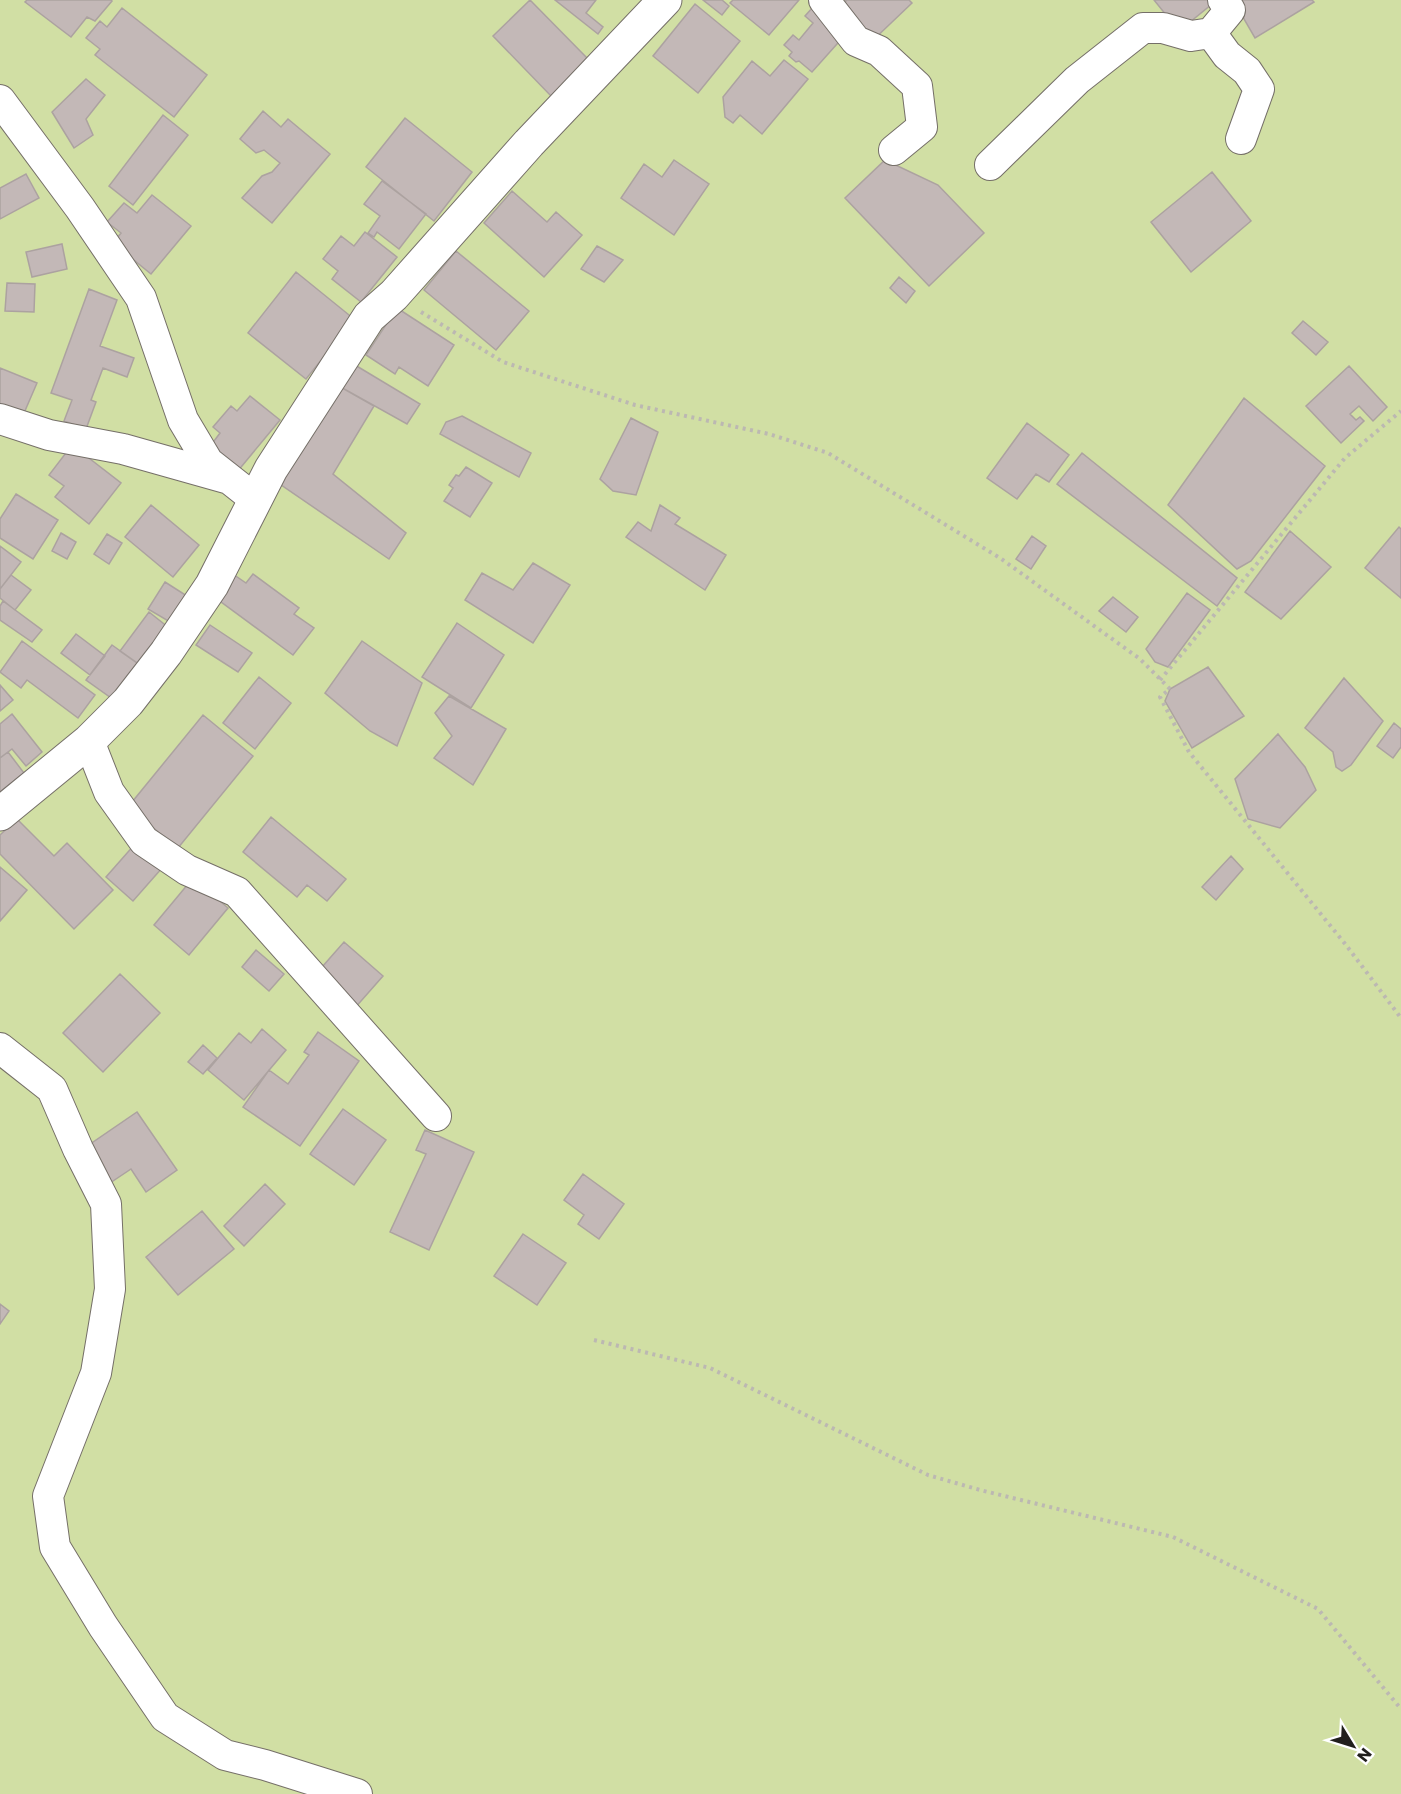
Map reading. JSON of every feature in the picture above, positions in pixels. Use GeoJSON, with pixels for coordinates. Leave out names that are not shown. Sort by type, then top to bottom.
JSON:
{"type":"FeatureCollection","features":[{"type":"Feature","properties":{"kind":"street"},"geometry":{"type":"LineString","coordinates":[[0,814],[88,741],[128,702],[166,653],[212,585],[271,469],[369,317],[394,295],[529,142],[665,0]]}},
{"type":"Feature","properties":{"kind":"street"},"geometry":{"type":"LineString","coordinates":[[824,0],[856,41],[879,51],[917,86],[922,127],[894,150]]}},
{"type":"Feature","properties":{"kind":"street"},"geometry":{"type":"LineString","coordinates":[[990,165],[1077,80],[1143,28],[1163,28],[1191,36],[1211,33],[1230,10],[1223,0]]}},
{"type":"Feature","properties":{"kind":"street"},"geometry":{"type":"LineString","coordinates":[[1211,33],[1227,55],[1247,71],[1259,89],[1241,140]]}},
{"type":"Feature","properties":{"kind":"street"},"geometry":{"type":"LineString","coordinates":[[0,100],[80,208],[141,298],[183,420],[208,462],[256,500]]}},
{"type":"Feature","properties":{"kind":"street"},"geometry":{"type":"LineString","coordinates":[[0,419],[49,435],[123,449],[229,478]]}},
{"type":"Feature","properties":{"kind":"street"},"geometry":{"type":"LineString","coordinates":[[88,741],[109,792],[144,841],[187,870],[237,892],[436,1116]]}},
{"type":"Feature","properties":{"kind":"street"},"geometry":{"type":"LineString","coordinates":[[0,1048],[52,1089],[78,1149],[106,1204],[110,1289],[96,1372],[48,1496],[55,1547],[103,1626],[165,1717],[225,1755],[357,1794]]}},
{"type":"Feature","properties":{"kind":"path"},"geometry":{"type":"LineString","coordinates":[[394,295],[503,362],[635,405],[769,434],[828,453],[1000,558],[1140,659],[1170,689],[1160,697],[1188,752],[1346,945],[1401,1018]]}},
{"type":"Feature","properties":{"kind":"path"},"geometry":{"type":"LineString","coordinates":[[1160,680],[1345,458],[1401,411]]}},
{"type":"Feature","properties":{"kind":"path"},"geometry":{"type":"LineString","coordinates":[[594,1340],[710,1368],[928,1475],[1173,1538],[1318,1609],[1401,1709]]}},
{"type":"Feature","properties":{"kind":"green space"},"geometry":{"type":"Polygon","coordinates":[[[0,0],[1401,0],[1401,1794],[0,1794],[0,0]]]}},
{"type":"Feature","properties":{"kind":"building"},"geometry":{"type":"Polygon","coordinates":[[[27,0],[112,1],[95,21],[87,17],[71,37],[25,2],[27,0]]]}},
{"type":"Feature","properties":{"kind":"building"},"geometry":{"type":"Polygon","coordinates":[[[530,0],[588,59],[551,96],[493,36],[530,0]]]}},
{"type":"Feature","properties":{"kind":"building"},"geometry":{"type":"Polygon","coordinates":[[[555,0],[596,0],[586,13],[603,27],[598,34],[555,0]]]}},
{"type":"Feature","properties":{"kind":"building"},"geometry":{"type":"Polygon","coordinates":[[[703,0],[722,0],[729,6],[722,15],[703,0]]]}},
{"type":"Feature","properties":{"kind":"building"},"geometry":{"type":"Polygon","coordinates":[[[733,0],[799,0],[769,35],[730,3],[733,0]]]}},
{"type":"Feature","properties":{"kind":"building"},"geometry":{"type":"Polygon","coordinates":[[[845,0],[909,0],[912,3],[868,45],[836,11],[845,0]]]}},
{"type":"Feature","properties":{"kind":"building"},"geometry":{"type":"Polygon","coordinates":[[[1154,0],[1217,0],[1179,31],[1154,0]]]}},
{"type":"Feature","properties":{"kind":"building"},"geometry":{"type":"Polygon","coordinates":[[[1233,0],[1312,0],[1314,2],[1255,38],[1233,0]]]}},
{"type":"Feature","properties":{"kind":"building"},"geometry":{"type":"Polygon","coordinates":[[[695,4],[740,41],[698,93],[653,56],[695,4]]]}},
{"type":"Feature","properties":{"kind":"building"},"geometry":{"type":"Polygon","coordinates":[[[813,7],[845,35],[812,72],[789,56],[792,52],[784,45],[793,35],[799,40],[813,23],[805,16],[813,7]]]}},
{"type":"Feature","properties":{"kind":"building"},"geometry":{"type":"Polygon","coordinates":[[[122,8],[207,75],[174,117],[95,55],[100,49],[86,38],[100,21],[107,27],[122,8]]]}},
{"type":"Feature","properties":{"kind":"building"},"geometry":{"type":"Polygon","coordinates":[[[784,60],[808,79],[762,134],[740,115],[733,123],[725,117],[723,97],[752,61],[770,76],[784,60]]]}},
{"type":"Feature","properties":{"kind":"building"},"geometry":{"type":"Polygon","coordinates":[[[86,79],[105,95],[86,119],[93,135],[74,148],[52,112],[86,79]]]}},
{"type":"Feature","properties":{"kind":"building"},"geometry":{"type":"Polygon","coordinates":[[[263,111],[281,127],[288,119],[330,154],[272,223],[242,198],[262,176],[272,172],[280,163],[264,150],[256,153],[240,139],[263,111]]]}},
{"type":"Feature","properties":{"kind":"building"},"geometry":{"type":"Polygon","coordinates":[[[163,115],[188,135],[133,205],[109,186],[163,115]]]}},
{"type":"Feature","properties":{"kind":"building"},"geometry":{"type":"Polygon","coordinates":[[[405,118],[472,172],[434,221],[366,167],[405,118]]]}},
{"type":"Feature","properties":{"kind":"building"},"geometry":{"type":"Polygon","coordinates":[[[674,160],[709,184],[674,235],[621,198],[644,164],[662,177],[674,160]]]}},
{"type":"Feature","properties":{"kind":"building"},"geometry":{"type":"Polygon","coordinates":[[[885,160],[938,185],[984,233],[929,286],[845,198],[885,160]]]}},
{"type":"Feature","properties":{"kind":"building"},"geometry":{"type":"Polygon","coordinates":[[[1212,172],[1251,221],[1191,272],[1151,222],[1212,172]]]}},
{"type":"Feature","properties":{"kind":"building"},"geometry":{"type":"Polygon","coordinates":[[[26,174],[39,198],[0,219],[0,188],[26,174]]]}},
{"type":"Feature","properties":{"kind":"building"},"geometry":{"type":"Polygon","coordinates":[[[382,181],[426,214],[399,249],[377,232],[374,237],[368,233],[380,216],[364,204],[382,181]]]}},
{"type":"Feature","properties":{"kind":"building"},"geometry":{"type":"Polygon","coordinates":[[[512,191],[547,222],[556,212],[582,235],[544,277],[484,223],[512,191]]]}},
{"type":"Feature","properties":{"kind":"building"},"geometry":{"type":"Polygon","coordinates":[[[152,195],[191,226],[151,274],[113,243],[121,233],[107,222],[124,203],[137,213],[152,195]]]}},
{"type":"Feature","properties":{"kind":"building"},"geometry":{"type":"Polygon","coordinates":[[[365,232],[397,257],[361,302],[332,279],[338,271],[323,259],[341,236],[354,246],[365,232]]]}},
{"type":"Feature","properties":{"kind":"building"},"geometry":{"type":"Polygon","coordinates":[[[62,244],[67,269],[32,277],[26,252],[62,244]]]}},
{"type":"Feature","properties":{"kind":"building"},"geometry":{"type":"Polygon","coordinates":[[[597,246],[623,260],[604,282],[581,269],[597,246]]]}},
{"type":"Feature","properties":{"kind":"building"},"geometry":{"type":"Polygon","coordinates":[[[456,251],[529,311],[496,350],[424,290],[456,251]]]}},
{"type":"Feature","properties":{"kind":"building"},"geometry":{"type":"Polygon","coordinates":[[[296,272],[354,319],[306,379],[248,333],[296,272]]]}},
{"type":"Feature","properties":{"kind":"building"},"geometry":{"type":"Polygon","coordinates":[[[899,277],[915,291],[906,303],[890,288],[899,277]]]}},
{"type":"Feature","properties":{"kind":"building"},"geometry":{"type":"Polygon","coordinates":[[[7,283],[35,284],[34,312],[5,311],[7,283]]]}},
{"type":"Feature","properties":{"kind":"building"},"geometry":{"type":"Polygon","coordinates":[[[89,289],[117,300],[100,346],[134,358],[127,377],[103,368],[91,400],[96,402],[86,429],[64,421],[72,400],[51,393],[89,289]]]}},
{"type":"Feature","properties":{"kind":"building"},"geometry":{"type":"Polygon","coordinates":[[[397,308],[454,345],[428,386],[399,367],[395,374],[366,355],[397,308]]]}},
{"type":"Feature","properties":{"kind":"building"},"geometry":{"type":"Polygon","coordinates":[[[1303,321],[1328,342],[1316,355],[1292,333],[1303,321]]]}},
{"type":"Feature","properties":{"kind":"building"},"geometry":{"type":"Polygon","coordinates":[[[350,362],[420,404],[407,424],[337,385],[350,362]]]}},
{"type":"Feature","properties":{"kind":"building"},"geometry":{"type":"Polygon","coordinates":[[[1349,366],[1387,407],[1373,421],[1359,406],[1350,414],[1356,420],[1360,417],[1364,421],[1341,443],[1306,406],[1349,366]]]}},
{"type":"Feature","properties":{"kind":"building"},"geometry":{"type":"Polygon","coordinates":[[[0,368],[37,383],[21,420],[0,412],[0,368]]]}},
{"type":"Feature","properties":{"kind":"building"},"geometry":{"type":"Polygon","coordinates":[[[337,385],[374,406],[333,474],[406,533],[389,559],[271,478],[337,385]]]}},
{"type":"Feature","properties":{"kind":"building"},"geometry":{"type":"Polygon","coordinates":[[[250,396],[280,420],[237,472],[208,449],[220,433],[213,427],[231,406],[237,411],[250,396]]]}},
{"type":"Feature","properties":{"kind":"building"},"geometry":{"type":"Polygon","coordinates":[[[1244,398],[1325,466],[1251,561],[1237,569],[1168,505],[1244,398]]]}},
{"type":"Feature","properties":{"kind":"building"},"geometry":{"type":"Polygon","coordinates":[[[462,416],[531,453],[519,477],[440,434],[446,422],[462,416]]]}},
{"type":"Feature","properties":{"kind":"building"},"geometry":{"type":"Polygon","coordinates":[[[631,418],[658,432],[636,495],[613,491],[600,479],[631,418]]]}},
{"type":"Feature","properties":{"kind":"building"},"geometry":{"type":"Polygon","coordinates":[[[1027,423],[1069,455],[1049,482],[1036,474],[1017,499],[987,478],[1027,423]]]}},
{"type":"Feature","properties":{"kind":"building"},"geometry":{"type":"Polygon","coordinates":[[[72,445],[121,483],[89,524],[55,497],[64,486],[49,475],[72,445]]]}},
{"type":"Feature","properties":{"kind":"building"},"geometry":{"type":"Polygon","coordinates":[[[1082,453],[1237,578],[1217,606],[1057,484],[1082,453]]]}},
{"type":"Feature","properties":{"kind":"building"},"geometry":{"type":"Polygon","coordinates":[[[466,467],[492,483],[470,517],[444,501],[453,488],[449,485],[466,467]]]}},
{"type":"Feature","properties":{"kind":"building"},"geometry":{"type":"Polygon","coordinates":[[[16,494],[58,520],[33,559],[0,538],[0,519],[16,494]]]}},
{"type":"Feature","properties":{"kind":"building"},"geometry":{"type":"Polygon","coordinates":[[[151,505],[199,545],[173,577],[125,537],[151,505]]]}},
{"type":"Feature","properties":{"kind":"building"},"geometry":{"type":"Polygon","coordinates":[[[660,505],[680,518],[675,524],[726,555],[705,590],[626,537],[638,522],[651,531],[660,505]]]}},
{"type":"Feature","properties":{"kind":"building"},"geometry":{"type":"Polygon","coordinates":[[[1399,527],[1401,529],[1401,598],[1365,568],[1399,527]]]}},
{"type":"Feature","properties":{"kind":"building"},"geometry":{"type":"Polygon","coordinates":[[[1290,531],[1331,567],[1281,619],[1245,592],[1290,531]]]}},
{"type":"Feature","properties":{"kind":"building"},"geometry":{"type":"Polygon","coordinates":[[[61,533],[76,542],[67,559],[52,551],[61,533]]]}},
{"type":"Feature","properties":{"kind":"building"},"geometry":{"type":"Polygon","coordinates":[[[107,534],[122,543],[109,564],[94,554],[107,534]]]}},
{"type":"Feature","properties":{"kind":"building"},"geometry":{"type":"Polygon","coordinates":[[[1032,536],[1046,546],[1031,569],[1016,559],[1032,536]]]}},
{"type":"Feature","properties":{"kind":"building"},"geometry":{"type":"Polygon","coordinates":[[[0,546],[21,562],[0,589],[0,546]]]}},
{"type":"Feature","properties":{"kind":"building"},"geometry":{"type":"Polygon","coordinates":[[[533,563],[570,585],[533,643],[465,600],[482,573],[513,590],[533,563]]]}},
{"type":"Feature","properties":{"kind":"building"},"geometry":{"type":"Polygon","coordinates":[[[230,572],[246,583],[253,574],[299,608],[294,614],[314,628],[293,655],[213,596],[230,572]]]}},
{"type":"Feature","properties":{"kind":"building"},"geometry":{"type":"Polygon","coordinates":[[[11,575],[31,590],[15,610],[0,598],[0,589],[11,575]]]}},
{"type":"Feature","properties":{"kind":"building"},"geometry":{"type":"Polygon","coordinates":[[[165,582],[187,596],[170,622],[148,609],[165,582]]]}},
{"type":"Feature","properties":{"kind":"building"},"geometry":{"type":"Polygon","coordinates":[[[1187,593],[1210,610],[1168,667],[1155,662],[1146,649],[1187,593]]]}},
{"type":"Feature","properties":{"kind":"building"},"geometry":{"type":"Polygon","coordinates":[[[1113,597],[1138,617],[1126,632],[1099,611],[1113,597]]]}},
{"type":"Feature","properties":{"kind":"building"},"geometry":{"type":"Polygon","coordinates":[[[3,601],[42,630],[32,642],[0,620],[0,606],[3,601]]]}},
{"type":"Feature","properties":{"kind":"building"},"geometry":{"type":"Polygon","coordinates":[[[149,612],[174,632],[147,670],[120,651],[149,612]]]}},
{"type":"Feature","properties":{"kind":"building"},"geometry":{"type":"Polygon","coordinates":[[[457,623],[504,655],[471,708],[422,677],[457,623]]]}},
{"type":"Feature","properties":{"kind":"building"},"geometry":{"type":"Polygon","coordinates":[[[210,625],[252,653],[238,672],[196,645],[210,625]]]}},
{"type":"Feature","properties":{"kind":"building"},"geometry":{"type":"Polygon","coordinates":[[[76,634],[105,656],[90,675],[61,653],[76,634]]]}},
{"type":"Feature","properties":{"kind":"building"},"geometry":{"type":"Polygon","coordinates":[[[22,641],[95,695],[78,718],[27,680],[21,688],[0,672],[22,641]]]}},
{"type":"Feature","properties":{"kind":"building"},"geometry":{"type":"Polygon","coordinates":[[[362,641],[422,683],[397,746],[370,731],[325,693],[362,641]]]}},
{"type":"Feature","properties":{"kind":"building"},"geometry":{"type":"Polygon","coordinates":[[[112,645],[147,670],[121,705],[86,680],[112,645]]]}},
{"type":"Feature","properties":{"kind":"building"},"geometry":{"type":"Polygon","coordinates":[[[1208,667],[1244,716],[1192,748],[1165,701],[1170,689],[1208,667]]]}},
{"type":"Feature","properties":{"kind":"building"},"geometry":{"type":"Polygon","coordinates":[[[259,677],[291,703],[255,749],[223,723],[259,677]]]}},
{"type":"Feature","properties":{"kind":"building"},"geometry":{"type":"Polygon","coordinates":[[[1344,678],[1383,721],[1351,765],[1342,771],[1336,767],[1333,752],[1305,728],[1344,678]]]}},
{"type":"Feature","properties":{"kind":"building"},"geometry":{"type":"Polygon","coordinates":[[[0,685],[13,700],[0,711],[0,685]]]}},
{"type":"Feature","properties":{"kind":"building"},"geometry":{"type":"Polygon","coordinates":[[[449,696],[506,729],[473,785],[434,758],[452,736],[435,713],[449,696]]]}},
{"type":"Feature","properties":{"kind":"building"},"geometry":{"type":"Polygon","coordinates":[[[12,714],[42,752],[26,766],[12,749],[0,758],[0,724],[12,714]]]}},
{"type":"Feature","properties":{"kind":"building"},"geometry":{"type":"Polygon","coordinates":[[[203,715],[253,756],[178,848],[128,807],[203,715]]]}},
{"type":"Feature","properties":{"kind":"building"},"geometry":{"type":"Polygon","coordinates":[[[1394,723],[1401,729],[1401,747],[1393,758],[1377,746],[1394,723]]]}},
{"type":"Feature","properties":{"kind":"building"},"geometry":{"type":"Polygon","coordinates":[[[1278,734],[1305,767],[1316,790],[1280,828],[1248,819],[1235,779],[1278,734]]]}},
{"type":"Feature","properties":{"kind":"building"},"geometry":{"type":"Polygon","coordinates":[[[8,752],[24,773],[0,792],[0,758],[8,752]]]}},
{"type":"Feature","properties":{"kind":"building"},"geometry":{"type":"Polygon","coordinates":[[[271,817],[346,879],[327,901],[307,885],[297,897],[243,852],[271,817]]]}},
{"type":"Feature","properties":{"kind":"building"},"geometry":{"type":"Polygon","coordinates":[[[17,819],[54,856],[67,843],[113,890],[74,929],[0,854],[0,835],[17,819]]]}},
{"type":"Feature","properties":{"kind":"building"},"geometry":{"type":"Polygon","coordinates":[[[135,844],[162,868],[133,901],[106,877],[135,844]]]}},
{"type":"Feature","properties":{"kind":"building"},"geometry":{"type":"Polygon","coordinates":[[[1231,856],[1243,869],[1216,900],[1202,887],[1231,856]]]}},
{"type":"Feature","properties":{"kind":"building"},"geometry":{"type":"Polygon","coordinates":[[[0,867],[27,890],[0,921],[0,867]]]}},
{"type":"Feature","properties":{"kind":"building"},"geometry":{"type":"Polygon","coordinates":[[[193,878],[228,908],[189,955],[154,925],[193,878]]]}},
{"type":"Feature","properties":{"kind":"building"},"geometry":{"type":"Polygon","coordinates":[[[344,942],[383,976],[354,1009],[315,975],[344,942]]]}},
{"type":"Feature","properties":{"kind":"building"},"geometry":{"type":"Polygon","coordinates":[[[256,950],[284,974],[269,991],[242,967],[256,950]]]}},
{"type":"Feature","properties":{"kind":"building"},"geometry":{"type":"Polygon","coordinates":[[[120,974],[160,1013],[103,1072],[63,1033],[120,974]]]}},
{"type":"Feature","properties":{"kind":"building"},"geometry":{"type":"Polygon","coordinates":[[[262,1029],[286,1050],[244,1100],[208,1070],[239,1033],[251,1043],[262,1029]]]}},
{"type":"Feature","properties":{"kind":"building"},"geometry":{"type":"Polygon","coordinates":[[[318,1032],[359,1061],[300,1146],[243,1107],[269,1070],[288,1084],[309,1055],[304,1052],[318,1032]]]}},
{"type":"Feature","properties":{"kind":"building"},"geometry":{"type":"Polygon","coordinates":[[[203,1045],[217,1058],[203,1074],[188,1062],[203,1045]]]}},
{"type":"Feature","properties":{"kind":"building"},"geometry":{"type":"Polygon","coordinates":[[[343,1109],[386,1140],[354,1185],[310,1154],[343,1109]]]}},
{"type":"Feature","properties":{"kind":"building"},"geometry":{"type":"Polygon","coordinates":[[[137,1112],[177,1170],[146,1192],[131,1169],[107,1185],[83,1149],[137,1112]]]}},
{"type":"Feature","properties":{"kind":"building"},"geometry":{"type":"Polygon","coordinates":[[[425,1130],[474,1152],[429,1250],[390,1232],[426,1154],[416,1150],[425,1130]]]}},
{"type":"Feature","properties":{"kind":"building"},"geometry":{"type":"Polygon","coordinates":[[[583,1174],[624,1204],[599,1239],[578,1224],[584,1215],[564,1200],[583,1174]]]}},
{"type":"Feature","properties":{"kind":"building"},"geometry":{"type":"Polygon","coordinates":[[[265,1184],[285,1204],[244,1246],[224,1226],[265,1184]]]}},
{"type":"Feature","properties":{"kind":"building"},"geometry":{"type":"Polygon","coordinates":[[[202,1211],[234,1249],[178,1295],[146,1257],[202,1211]]]}},
{"type":"Feature","properties":{"kind":"building"},"geometry":{"type":"Polygon","coordinates":[[[523,1234],[566,1263],[537,1305],[494,1276],[523,1234]]]}},
{"type":"Feature","properties":{"kind":"building"},"geometry":{"type":"Polygon","coordinates":[[[0,1304],[9,1311],[0,1324],[0,1304]]]}}]}
